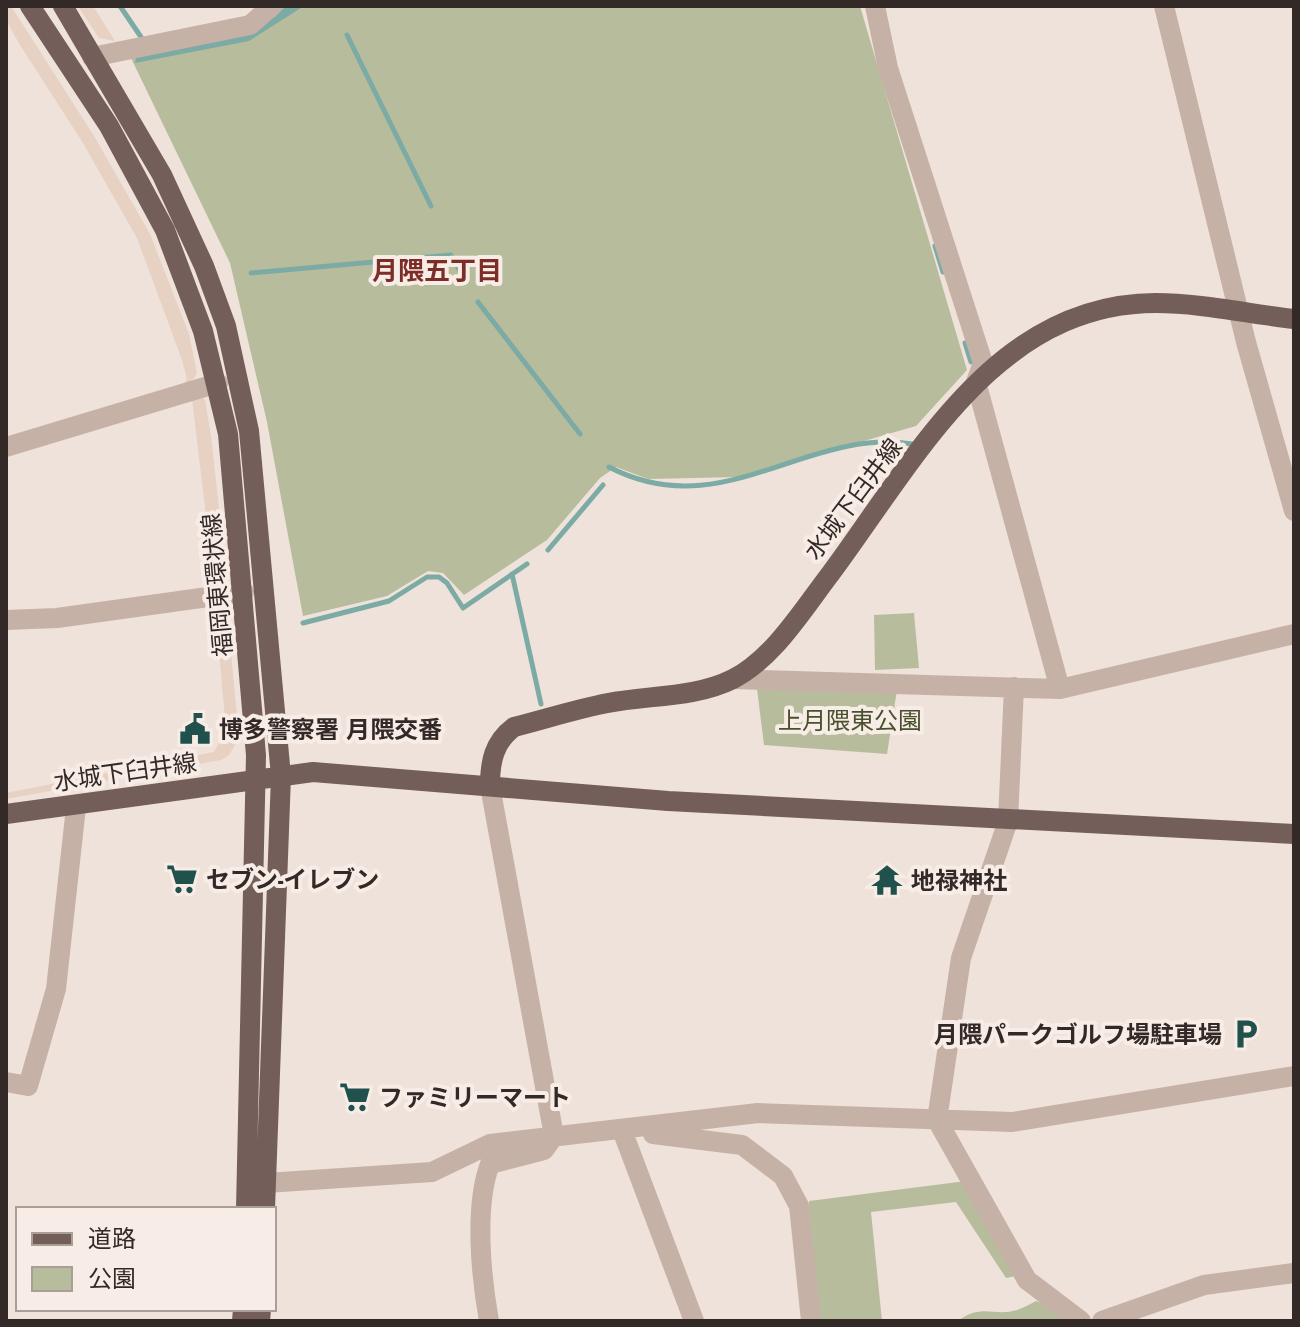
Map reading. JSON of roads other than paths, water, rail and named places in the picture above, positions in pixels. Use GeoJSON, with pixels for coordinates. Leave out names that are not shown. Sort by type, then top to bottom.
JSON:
{"type":"FeatureCollection","features":[{"type":"Feature","properties":{"kind":"main road","name":"福岡東環状線"},"geometry":{"type":"LineString","coordinates":[[30,6],[144,185],[187,281],[218,383],[235,481],[256,780],[246,1207]]}},
{"type":"Feature","properties":{"kind":"main road","name":"福岡東環状線"},"geometry":{"type":"LineString","coordinates":[[63,6],[162,175],[204,266],[226,326],[249,431],[281,776],[265,1207]]}},
{"type":"Feature","properties":{"kind":"main road","name":"水城下臼井線"},"geometry":{"type":"LineString","coordinates":[[490,786],[490,762],[503,735],[514,727],[610,702],[681,693],[733,679],[782,635],[976,382],[1047,328],[1081,314],[1156,303],[1294,319]]}},
{"type":"Feature","properties":{"kind":"main road","name":"水城下臼井線"},"geometry":{"type":"LineString","coordinates":[[6,814],[76,807],[313,772],[668,801],[1294,834]]}},
{"type":"Feature","properties":{"kind":"street"},"geometry":{"type":"LineString","coordinates":[[92,57],[250,25],[272,6]]}},
{"type":"Feature","properties":{"kind":"street"},"geometry":{"type":"LineString","coordinates":[[875,6],[888,68],[983,363],[976,382],[1060,689]]}},
{"type":"Feature","properties":{"kind":"street"},"geometry":{"type":"LineString","coordinates":[[1164,6],[1246,342],[1294,511]]}},
{"type":"Feature","properties":{"kind":"street"},"geometry":{"type":"LineString","coordinates":[[6,447],[218,383]]}},
{"type":"Feature","properties":{"kind":"street"},"geometry":{"type":"LineString","coordinates":[[6,620],[57,618],[244,592]]}},
{"type":"Feature","properties":{"kind":"street"},"geometry":{"type":"LineString","coordinates":[[733,679],[1060,689],[1294,634]]}},
{"type":"Feature","properties":{"kind":"street"},"geometry":{"type":"LineString","coordinates":[[1014,687],[1008,821],[961,958],[937,1120],[1027,1280],[1081,1321]]}},
{"type":"Feature","properties":{"kind":"street"},"geometry":{"type":"LineString","coordinates":[[489,1321],[484,1293],[481,1187],[490,1164],[544,1150],[554,1136],[490,786]]}},
{"type":"Feature","properties":{"kind":"street"},"geometry":{"type":"LineString","coordinates":[[6,1082],[28,1086],[56,989],[76,807]]}},
{"type":"Feature","properties":{"kind":"street"},"geometry":{"type":"LineString","coordinates":[[266,1183],[432,1172],[490,1144],[758,1113],[1012,1122],[1294,1076]]}},
{"type":"Feature","properties":{"kind":"street"},"geometry":{"type":"LineString","coordinates":[[622,1130],[694,1321]]}},
{"type":"Feature","properties":{"kind":"street"},"geometry":{"type":"LineString","coordinates":[[622,1130],[742,1145],[783,1176],[799,1206],[811,1321]]}},
{"type":"Feature","properties":{"kind":"street"},"geometry":{"type":"LineString","coordinates":[[1102,1321],[1204,1285],[1294,1273]]}},
{"type":"Feature","properties":{"kind":"water"},"geometry":{"type":"Polygon","coordinates":[[[287,6],[304,6],[249,41],[135,63],[136,57],[258,28],[287,6]]]}},
{"type":"Feature","properties":{"kind":"waterway"},"geometry":{"type":"LineString","coordinates":[[120,6],[141,37]]}},
{"type":"Feature","properties":{"kind":"waterway"},"geometry":{"type":"LineString","coordinates":[[347,35],[431,206]]}},
{"type":"Feature","properties":{"kind":"waterway"},"geometry":{"type":"LineString","coordinates":[[935,246],[943,272]]}},
{"type":"Feature","properties":{"kind":"waterway"},"geometry":{"type":"LineString","coordinates":[[451,255],[464,278]]}},
{"type":"Feature","properties":{"kind":"waterway"},"geometry":{"type":"LineString","coordinates":[[251,273],[451,255]]}},
{"type":"Feature","properties":{"kind":"waterway"},"geometry":{"type":"LineString","coordinates":[[478,302],[580,434]]}},
{"type":"Feature","properties":{"kind":"waterway"},"geometry":{"type":"LineString","coordinates":[[965,343],[971,362]]}},
{"type":"Feature","properties":{"kind":"waterway"},"geometry":{"type":"LineString","coordinates":[[609,467],[650,482],[689,486],[727,481],[836,449],[873,443],[912,444]]}},
{"type":"Feature","properties":{"kind":"waterway"},"geometry":{"type":"LineString","coordinates":[[548,550],[603,485]]}},
{"type":"Feature","properties":{"kind":"waterway"},"geometry":{"type":"LineString","coordinates":[[303,623],[389,601],[427,577],[439,577],[447,583],[463,608],[527,564]]}},
{"type":"Feature","properties":{"kind":"waterway"},"geometry":{"type":"LineString","coordinates":[[512,574],[541,704]]}},
{"type":"Feature","properties":{"kind":"place","name":"博多警察署 月隈交番"},"geometry":{"type":"Point","coordinates":[195,729]}},
{"type":"Feature","properties":{"kind":"place","name":"セブン-イレブン"},"geometry":{"type":"Point","coordinates":[182,879]}},
{"type":"Feature","properties":{"kind":"place","name":"地禄神社"},"geometry":{"type":"Point","coordinates":[887,880]}},
{"type":"Feature","properties":{"kind":"place","name":"月隈パークゴルフ場駐車場"},"geometry":{"type":"Point","coordinates":[1246,1034]}},
{"type":"Feature","properties":{"kind":"place","name":"ファミリーマート"},"geometry":{"type":"Point","coordinates":[355,1097]}},
{"type":"Feature","properties":{"kind":"district","name":"月隈五丁目"},"geometry":{"type":"Point","coordinates":[437,271]}},
{"type":"Feature","properties":{"kind":"park label","name":"上月隈東公園"},"geometry":{"type":"Point","coordinates":[850,720]}}]}
